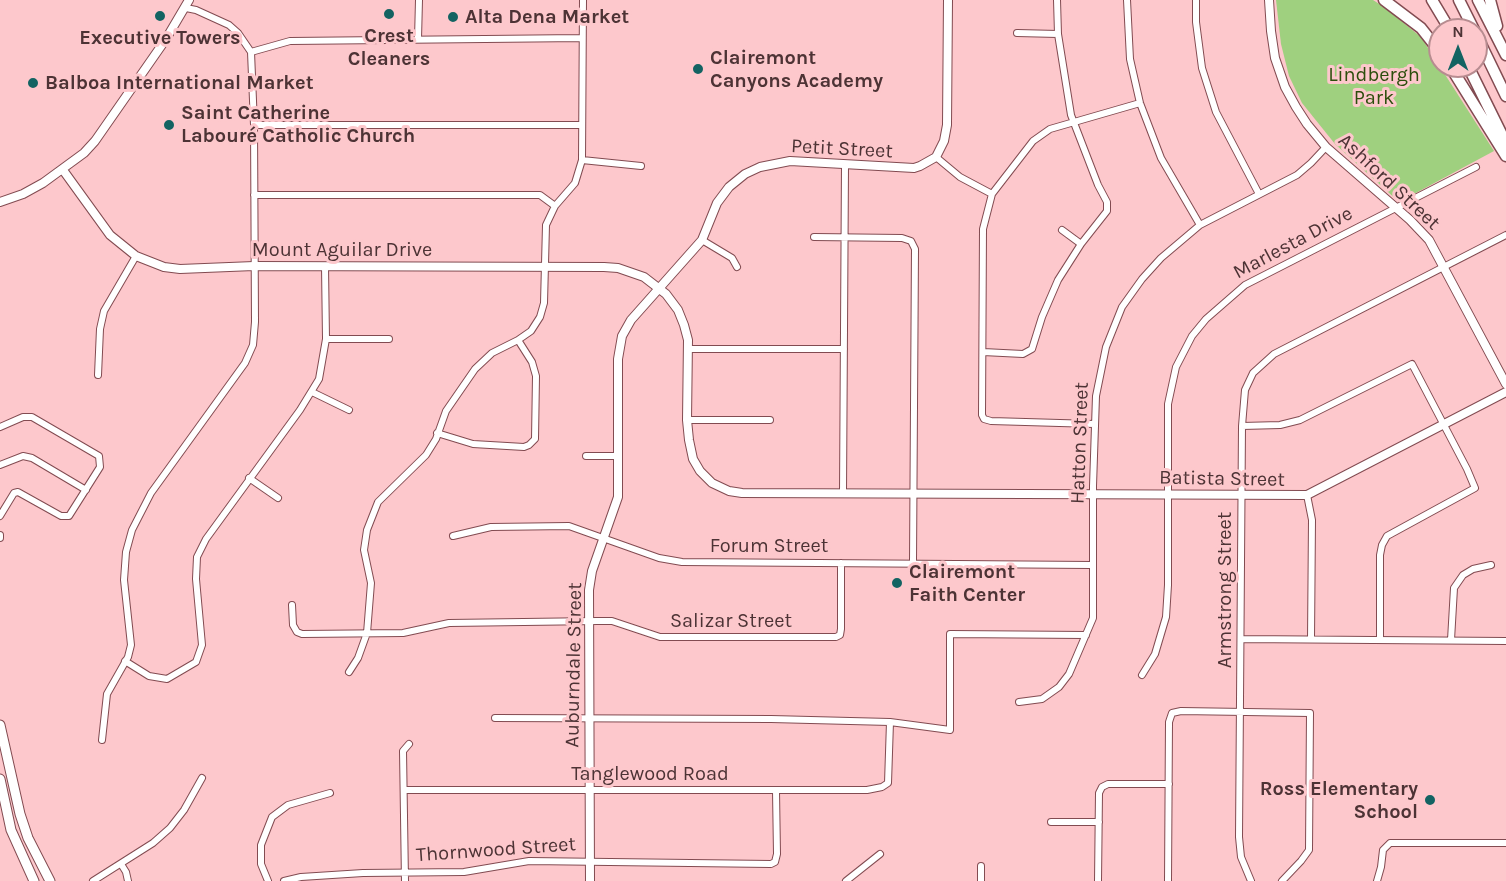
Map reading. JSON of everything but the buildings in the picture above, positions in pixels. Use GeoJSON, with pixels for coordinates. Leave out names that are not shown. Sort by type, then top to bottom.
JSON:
{"type":"FeatureCollection","features":[{"type":"Feature","properties":{"kind":"highway"},"geometry":{"type":"LineString","coordinates":[[1384,0],[1420,28],[1428,38]]}},
{"type":"Feature","properties":{"kind":"highway"},"geometry":{"type":"LineString","coordinates":[[1434,0],[1444,18]]}},
{"type":"Feature","properties":{"kind":"highway"},"geometry":{"type":"LineString","coordinates":[[1459,0],[1468,18]]}},
{"type":"Feature","properties":{"kind":"highway"},"geometry":{"type":"LineString","coordinates":[[1479,0],[1504,51]]}},
{"type":"Feature","properties":{"kind":"highway"},"geometry":{"type":"LineString","coordinates":[[1490,0],[1504,51]]}},
{"type":"Feature","properties":{"kind":"highway"},"geometry":{"type":"LineString","coordinates":[[1488,59],[1506,96]]}},
{"type":"Feature","properties":{"kind":"highway"},"geometry":{"type":"LineString","coordinates":[[1457,78],[1506,156]]}},
{"type":"Feature","properties":{"kind":"highway"},"geometry":{"type":"LineString","coordinates":[[1474,78],[1506,143]]}},
{"type":"Feature","properties":{"kind":"main road"},"geometry":{"type":"LineString","coordinates":[[0,725],[20,814],[33,848],[50,881]]}},
{"type":"Feature","properties":{"kind":"main road"},"geometry":{"type":"LineString","coordinates":[[0,779],[12,830],[34,881]]}},
{"type":"Feature","properties":{"kind":"street"},"geometry":{"type":"LineString","coordinates":[[418,39],[419,0]]}},
{"type":"Feature","properties":{"kind":"street"},"geometry":{"type":"LineString","coordinates":[[349,672],[358,658],[367,633],[370,583],[364,550],[367,530],[378,502],[426,456],[446,411],[475,369],[492,353],[531,331],[540,317],[544,303],[546,225],[555,206],[575,183],[582,160],[583,0]]}},
{"type":"Feature","properties":{"kind":"street"},"geometry":{"type":"LineString","coordinates":[[948,0],[947,125],[944,141],[936,157],[960,177],[992,194]]}},
{"type":"Feature","properties":{"kind":"street"},"geometry":{"type":"LineString","coordinates":[[983,352],[1023,354],[1032,349],[1042,317],[1058,280],[1081,244],[1107,211],[1107,202],[1098,185],[1074,122],[1058,34],[1058,0]]}},
{"type":"Feature","properties":{"kind":"street"},"geometry":{"type":"LineString","coordinates":[[1127,0],[1130,59],[1140,103],[1161,158],[1200,225]]}},
{"type":"Feature","properties":{"kind":"street"},"geometry":{"type":"LineString","coordinates":[[1196,0],[1196,22],[1202,68],[1216,112],[1259,194]]}},
{"type":"Feature","properties":{"kind":"street","name":"Ashford Street"},"geometry":{"type":"LineString","coordinates":[[1269,0],[1273,46],[1285,87],[1307,124],[1326,147],[1429,240],[1506,384]]}},
{"type":"Feature","properties":{"kind":"street"},"geometry":{"type":"LineString","coordinates":[[0,202],[23,194],[63,170],[84,153],[95,141],[188,4],[229,25],[238,33],[251,52],[254,125],[255,322],[253,345],[245,363],[151,493],[132,530],[126,552],[124,580],[131,645],[107,694],[102,741]]}},
{"type":"Feature","properties":{"kind":"street"},"geometry":{"type":"LineString","coordinates":[[1017,33],[1058,34]]}},
{"type":"Feature","properties":{"kind":"street"},"geometry":{"type":"LineString","coordinates":[[251,52],[290,40],[582,38]]}},
{"type":"Feature","properties":{"kind":"street"},"geometry":{"type":"LineString","coordinates":[[1094,424],[984,419],[982,415],[983,229],[992,194],[1033,141],[1050,129],[1140,103]]}},
{"type":"Feature","properties":{"kind":"street"},"geometry":{"type":"LineString","coordinates":[[254,125],[582,125]]}},
{"type":"Feature","properties":{"kind":"street","name":"Hatton Street"},"geometry":{"type":"LineString","coordinates":[[1019,702],[1042,699],[1059,687],[1069,674],[1093,618],[1095,608],[1092,565],[1094,424],[1100,367],[1122,307],[1161,258],[1200,225],[1297,175],[1311,164],[1326,147]]}},
{"type":"Feature","properties":{"kind":"street","name":"Petit Street"},"geometry":{"type":"LineString","coordinates":[[660,287],[702,240],[712,213],[723,196],[738,179],[751,171],[770,164],[790,161],[905,169],[920,166],[936,157]]}},
{"type":"Feature","properties":{"kind":"street"},"geometry":{"type":"LineString","coordinates":[[582,160],[641,166]]}},
{"type":"Feature","properties":{"kind":"street"},"geometry":{"type":"LineString","coordinates":[[843,492],[845,165]]}},
{"type":"Feature","properties":{"kind":"street","name":"Marlesta Drive"},"geometry":{"type":"LineString","coordinates":[[1142,675],[1155,654],[1166,617],[1168,404],[1176,367],[1192,336],[1206,319],[1245,285],[1476,167]]}},
{"type":"Feature","properties":{"kind":"street","name":"Mount Aguilar Drive"},"geometry":{"type":"LineString","coordinates":[[63,170],[110,235],[136,256],[164,267],[180,269],[254,266],[618,268],[645,277],[660,287]]}},
{"type":"Feature","properties":{"kind":"street"},"geometry":{"type":"LineString","coordinates":[[254,195],[540,195],[555,206]]}},
{"type":"Feature","properties":{"kind":"street"},"geometry":{"type":"LineString","coordinates":[[1062,230],[1081,244]]}},
{"type":"Feature","properties":{"kind":"street","name":"Armstrong Street"},"geometry":{"type":"LineString","coordinates":[[1251,881],[1241,857],[1239,837],[1242,426],[1245,390],[1253,372],[1265,360],[1506,236]]}},
{"type":"Feature","properties":{"kind":"street"},"geometry":{"type":"LineString","coordinates":[[814,237],[902,238],[911,242],[915,249],[913,563]]}},
{"type":"Feature","properties":{"kind":"street"},"geometry":{"type":"LineString","coordinates":[[702,240],[732,258],[736,267]]}},
{"type":"Feature","properties":{"kind":"street"},"geometry":{"type":"LineString","coordinates":[[98,375],[100,329],[104,312],[136,256]]}},
{"type":"Feature","properties":{"kind":"street"},"geometry":{"type":"LineString","coordinates":[[125,661],[149,676],[168,679],[196,662],[202,645],[196,579],[197,556],[206,539],[319,379],[326,339],[325,266]]}},
{"type":"Feature","properties":{"kind":"street","name":"Batista Street"},"geometry":{"type":"LineString","coordinates":[[660,287],[678,310],[684,325],[688,348],[688,440],[693,459],[700,471],[712,483],[729,491],[742,493],[1307,495],[1506,392]]}},
{"type":"Feature","properties":{"kind":"street","name":"Auburndale Street"},"geometry":{"type":"LineString","coordinates":[[590,881],[588,621],[590,580],[618,496],[619,346],[626,327],[660,287]]}},
{"type":"Feature","properties":{"kind":"street"},"geometry":{"type":"LineString","coordinates":[[326,339],[388,339]]}},
{"type":"Feature","properties":{"kind":"street"},"geometry":{"type":"LineString","coordinates":[[437,433],[473,444],[524,447],[535,440],[536,376],[532,362],[518,340]]}},
{"type":"Feature","properties":{"kind":"street"},"geometry":{"type":"LineString","coordinates":[[688,348],[844,349]]}},
{"type":"Feature","properties":{"kind":"street"},"geometry":{"type":"LineString","coordinates":[[1242,426],[1280,425],[1300,420],[1412,364],[1475,488],[1387,536],[1380,555],[1380,640]]}},
{"type":"Feature","properties":{"kind":"street"},"geometry":{"type":"LineString","coordinates":[[312,392],[349,410]]}},
{"type":"Feature","properties":{"kind":"street"},"geometry":{"type":"LineString","coordinates":[[0,427],[23,417],[32,417],[99,456],[100,466],[69,516],[62,516],[18,492],[14,493],[0,516]]}},
{"type":"Feature","properties":{"kind":"street"},"geometry":{"type":"LineString","coordinates":[[687,420],[770,420]]}},
{"type":"Feature","properties":{"kind":"street"},"geometry":{"type":"LineString","coordinates":[[0,465],[23,456],[32,458],[86,489]]}},
{"type":"Feature","properties":{"kind":"street"},"geometry":{"type":"LineString","coordinates":[[586,456],[619,456]]}},
{"type":"Feature","properties":{"kind":"street"},"geometry":{"type":"LineString","coordinates":[[249,478],[278,498]]}},
{"type":"Feature","properties":{"kind":"street"},"geometry":{"type":"LineString","coordinates":[[1307,495],[1312,520],[1311,639]]}},
{"type":"Feature","properties":{"kind":"street","name":"Forum Street"},"geometry":{"type":"LineString","coordinates":[[453,536],[491,527],[569,526],[660,558],[682,562],[1092,565]]}},
{"type":"Feature","properties":{"kind":"street","name":"Salizar Street"},"geometry":{"type":"LineString","coordinates":[[292,605],[293,625],[297,632],[302,634],[403,633],[449,623],[612,621],[660,637],[836,637],[840,635],[841,629],[841,563]]}},
{"type":"Feature","properties":{"kind":"street"},"geometry":{"type":"LineString","coordinates":[[1451,640],[1454,588],[1463,575],[1473,569],[1491,565]]}},
{"type":"Feature","properties":{"kind":"street"},"geometry":{"type":"LineString","coordinates":[[495,718],[771,718],[890,722],[950,730],[950,634],[1086,635]]}},
{"type":"Feature","properties":{"kind":"street"},"geometry":{"type":"LineString","coordinates":[[1241,639],[1506,640]]}},
{"type":"Feature","properties":{"kind":"street"},"geometry":{"type":"LineString","coordinates":[[1168,881],[1169,722],[1172,713],[1181,711],[1310,714],[1312,719],[1309,850],[1282,881]]}},
{"type":"Feature","properties":{"kind":"street","name":"Tanglewood Road"},"geometry":{"type":"LineString","coordinates":[[404,790],[867,790],[882,787],[888,783],[890,722]]}},
{"type":"Feature","properties":{"kind":"street"},"geometry":{"type":"LineString","coordinates":[[405,881],[404,751],[409,744]]}},
{"type":"Feature","properties":{"kind":"street"},"geometry":{"type":"LineString","coordinates":[[93,881],[153,843],[170,828],[184,810],[202,778]]}},
{"type":"Feature","properties":{"kind":"street"},"geometry":{"type":"LineString","coordinates":[[1098,881],[1099,793],[1102,787],[1108,784],[1169,784]]}},
{"type":"Feature","properties":{"kind":"street","name":"Thornwood Street"},"geometry":{"type":"LineString","coordinates":[[284,881],[301,877],[363,873],[464,872],[529,861],[771,864],[775,862],[777,854],[776,791]]}},
{"type":"Feature","properties":{"kind":"street"},"geometry":{"type":"LineString","coordinates":[[268,881],[261,864],[261,845],[272,817],[288,805],[330,793]]}},
{"type":"Feature","properties":{"kind":"street"},"geometry":{"type":"LineString","coordinates":[[1051,822],[1098,822]]}},
{"type":"Feature","properties":{"kind":"street"},"geometry":{"type":"LineString","coordinates":[[1377,881],[1383,850],[1386,846],[1396,842],[1506,843]]}},
{"type":"Feature","properties":{"kind":"street"},"geometry":{"type":"LineString","coordinates":[[846,881],[880,854]]}},
{"type":"Feature","properties":{"kind":"street"},"geometry":{"type":"LineString","coordinates":[[121,864],[128,881]]}},
{"type":"Feature","properties":{"kind":"street"},"geometry":{"type":"LineString","coordinates":[[981,866],[981,881]]}},
{"type":"Feature","properties":{"kind":"green space","name":"Lindbergh Park"},"geometry":{"type":"Polygon","coordinates":[[[1276,0],[1373,0],[1421,37],[1428,48],[1428,78],[1447,78],[1494,151],[1399,202],[1335,144],[1302,103],[1289,76],[1281,44],[1276,0]]]}},
{"type":"Feature","properties":{"kind":"place","name":"Crest Cleaners"},"geometry":{"type":"Point","coordinates":[389,14]}},
{"type":"Feature","properties":{"kind":"place","name":"Executive Towers"},"geometry":{"type":"Point","coordinates":[160,16]}},
{"type":"Feature","properties":{"kind":"place","name":"Alta Dena Market"},"geometry":{"type":"Point","coordinates":[453,17]}},
{"type":"Feature","properties":{"kind":"place","name":"Clairemont Canyons Academy"},"geometry":{"type":"Point","coordinates":[698,69]}},
{"type":"Feature","properties":{"kind":"place","name":"Balboa International Market"},"geometry":{"type":"Point","coordinates":[33,83]}},
{"type":"Feature","properties":{"kind":"place","name":"Saint Catherine Labouré Catholic Church"},"geometry":{"type":"Point","coordinates":[169,125]}},
{"type":"Feature","properties":{"kind":"place","name":"Clairemont Faith Center"},"geometry":{"type":"Point","coordinates":[897,583]}},
{"type":"Feature","properties":{"kind":"place","name":"Ross Elementary School"},"geometry":{"type":"Point","coordinates":[1430,800]}}]}
